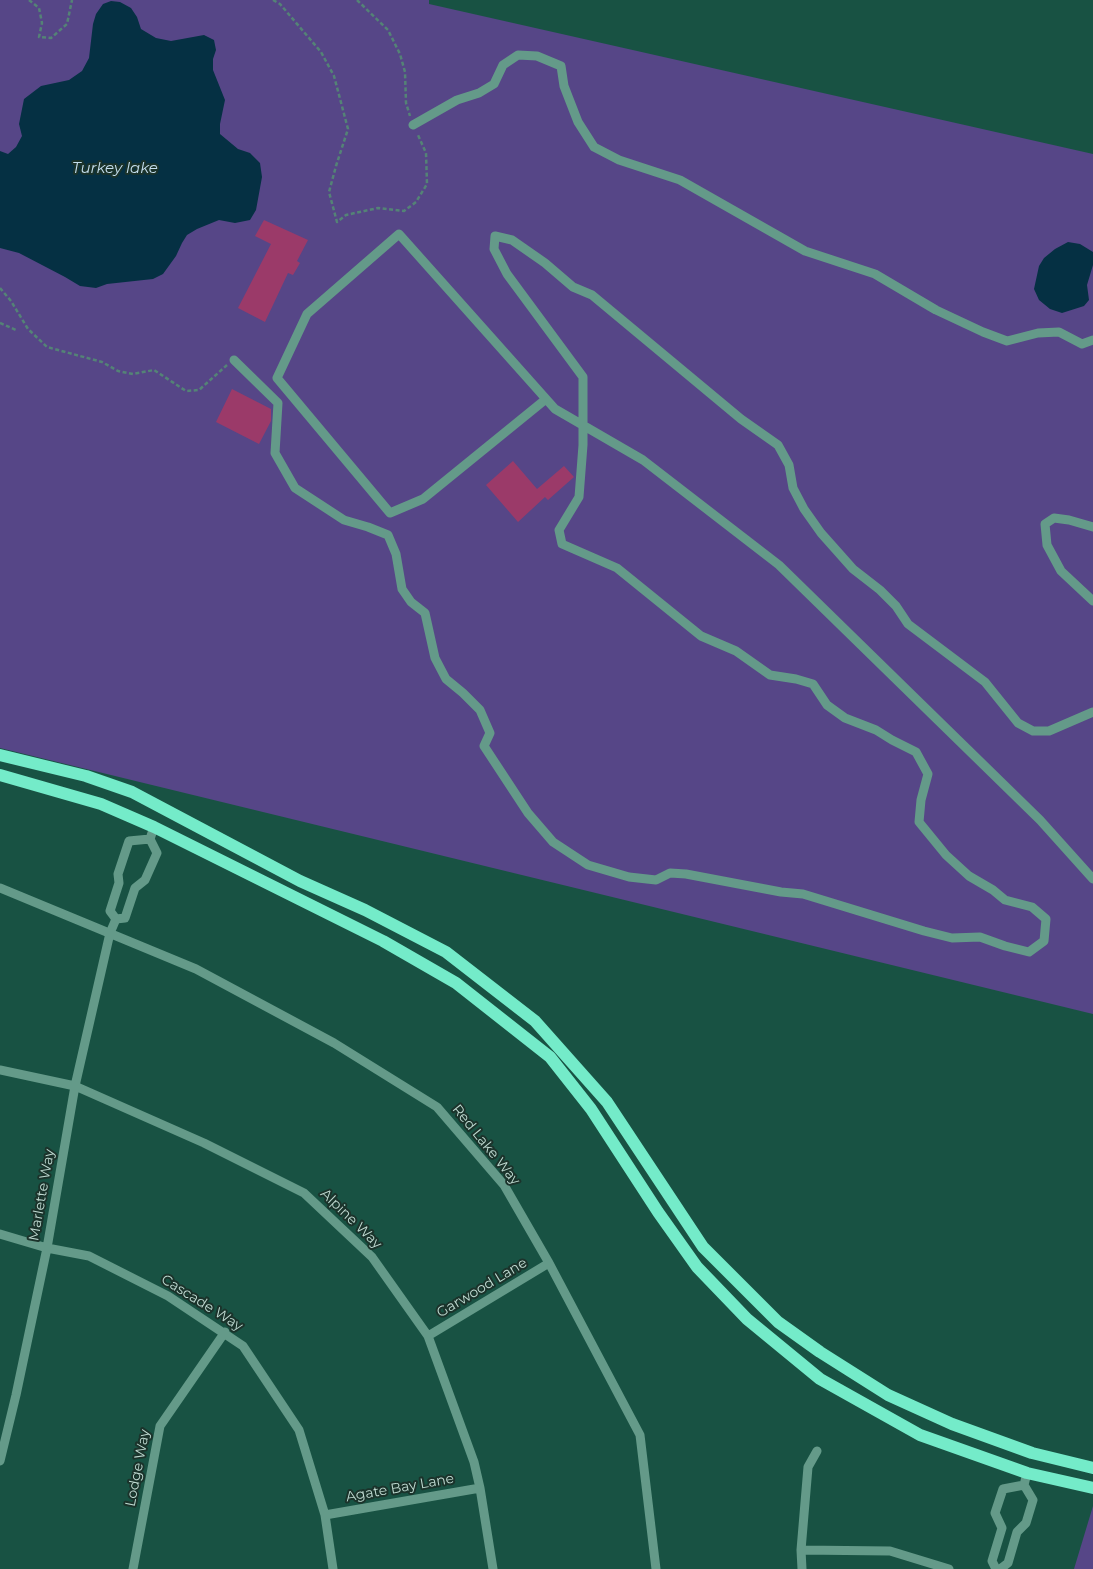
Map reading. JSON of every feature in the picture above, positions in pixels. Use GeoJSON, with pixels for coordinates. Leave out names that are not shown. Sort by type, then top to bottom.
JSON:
{"type":"FeatureCollection","features":[{"type":"Feature","properties":{"kind":"main road"},"geometry":{"type":"LineString","coordinates":[[0,755],[86,776],[132,792],[300,881],[365,910],[446,952],[535,1021],[607,1102],[702,1247],[778,1322],[820,1352],[888,1395],[952,1424],[1032,1452],[1093,1468]]}},
{"type":"Feature","properties":{"kind":"main road"},"geometry":{"type":"LineString","coordinates":[[0,775],[101,804],[154,826],[383,941],[456,983],[550,1057],[591,1109],[658,1212],[697,1267],[747,1319],[820,1379],[920,1435],[1025,1479],[1093,1488]]}},
{"type":"Feature","properties":{"kind":"main road"},"geometry":{"type":"LineString","coordinates":[[154,826],[163,808]]}},
{"type":"Feature","properties":{"kind":"main road"},"geometry":{"type":"LineString","coordinates":[[1025,1479],[1032,1452]]}},
{"type":"Feature","properties":{"kind":"street"},"geometry":{"type":"LineString","coordinates":[[413,125],[457,100],[479,93],[494,84],[503,65],[518,55],[537,56],[560,66],[564,86],[578,122],[594,147],[602,152],[619,160],[680,180],[806,251],[875,274],[936,310],[991,335],[1007,341],[1038,332],[1059,332],[1082,344],[1093,340]]}},
{"type":"Feature","properties":{"kind":"street"},"geometry":{"type":"LineString","coordinates":[[546,399],[423,499],[390,513],[277,378],[307,314],[399,234],[555,409],[643,460],[779,565],[1040,820],[1093,879]]}},
{"type":"Feature","properties":{"kind":"street"},"geometry":{"type":"LineString","coordinates":[[234,360],[278,403],[275,453],[295,488],[344,520],[388,535],[396,554],[402,589],[411,602],[425,613],[438,665],[446,679],[480,710],[490,733],[484,746],[528,813],[553,842],[588,865],[629,878],[656,880],[670,873],[686,874],[780,892],[803,894],[924,931],[952,938],[980,938],[1029,952],[1044,941],[1046,919],[1032,907],[1005,900],[993,890],[969,876],[946,855],[919,822],[921,800],[928,774],[916,752],[876,730],[845,718],[827,705],[813,684],[770,675],[736,651],[702,636],[617,568],[562,544],[559,530],[579,497],[584,445],[583,376],[507,274],[494,249],[495,236],[512,240],[545,263],[573,287],[592,295],[740,419],[778,445],[789,465],[792,488],[821,533],[853,569],[880,590],[896,606],[908,624],[985,682],[1018,723],[1034,731],[1049,731],[1093,712]]}},
{"type":"Feature","properties":{"kind":"street"},"geometry":{"type":"LineString","coordinates":[[1093,527],[1054,518],[1045,524],[1047,545],[1061,572],[1093,601]]}},
{"type":"Feature","properties":{"kind":"street"},"geometry":{"type":"LineString","coordinates":[[150,839],[129,842],[118,874],[119,883],[110,911],[116,919],[125,918],[135,888],[145,880],[157,853],[150,839],[154,826]]}},
{"type":"Feature","properties":{"kind":"street"},"geometry":{"type":"LineString","coordinates":[[119,883],[135,888]]}},
{"type":"Feature","properties":{"kind":"street","name":"Red Lake Way"},"geometry":{"type":"LineString","coordinates":[[0,888],[196,969],[334,1043],[437,1107],[504,1185],[549,1263],[640,1435],[656,1569]]}},
{"type":"Feature","properties":{"kind":"street","name":"Marlette Way"},"geometry":{"type":"LineString","coordinates":[[0,1461],[47,1248],[75,1086],[110,933],[116,919]]}},
{"type":"Feature","properties":{"kind":"street","name":"Alpine Way"},"geometry":{"type":"LineString","coordinates":[[0,1070],[75,1086],[204,1143],[304,1193],[372,1257],[428,1336],[474,1462],[493,1569]]}},
{"type":"Feature","properties":{"kind":"street","name":"Cascade Way"},"geometry":{"type":"LineString","coordinates":[[0,1234],[47,1248],[89,1256],[168,1296],[225,1332],[243,1346],[300,1430],[325,1515],[333,1569]]}},
{"type":"Feature","properties":{"kind":"street","name":"Garwood Lane"},"geometry":{"type":"LineString","coordinates":[[428,1336],[549,1263]]}},
{"type":"Feature","properties":{"kind":"street","name":"Lodge Way"},"geometry":{"type":"LineString","coordinates":[[133,1569],[160,1426],[225,1332]]}},
{"type":"Feature","properties":{"kind":"street"},"geometry":{"type":"LineString","coordinates":[[802,1569],[801,1550],[808,1467],[817,1451]]}},
{"type":"Feature","properties":{"kind":"street"},"geometry":{"type":"LineString","coordinates":[[1025,1479],[1034,1500],[1026,1523],[1016,1532],[1008,1563],[998,1569],[992,1561],[1002,1528],[996,1513],[1003,1489],[1025,1479]]}},
{"type":"Feature","properties":{"kind":"street","name":"Agate Bay Lane"},"geometry":{"type":"LineString","coordinates":[[325,1515],[480,1488]]}},
{"type":"Feature","properties":{"kind":"street"},"geometry":{"type":"LineString","coordinates":[[1002,1528],[1016,1532]]}},
{"type":"Feature","properties":{"kind":"street"},"geometry":{"type":"LineString","coordinates":[[801,1550],[890,1551],[950,1569]]}},
{"type":"Feature","properties":{"kind":"path"},"geometry":{"type":"LineString","coordinates":[[29,0],[38,8],[42,24],[39,37],[51,38],[67,24],[72,0]]}},
{"type":"Feature","properties":{"kind":"path"},"geometry":{"type":"LineString","coordinates":[[274,0],[280,4],[321,52],[334,76],[348,129],[329,192],[337,222],[346,215],[378,208],[404,210],[416,202],[427,184],[426,154],[413,125],[406,103],[405,72],[400,54],[388,30],[357,0]]}},
{"type":"Feature","properties":{"kind":"path"},"geometry":{"type":"LineString","coordinates":[[0,288],[11,301],[28,329],[47,347],[102,362],[118,371],[132,374],[154,370],[186,391],[199,390],[234,360]]}},
{"type":"Feature","properties":{"kind":"path"},"geometry":{"type":"LineString","coordinates":[[0,323],[16,330]]}},
{"type":"Feature","properties":{"kind":"shaded area"},"geometry":{"type":"Polygon","coordinates":[[[0,0],[429,0],[429,4],[1093,154],[1093,1014],[0,748],[0,0]]]}},
{"type":"Feature","properties":{"kind":"shaded area"},"geometry":{"type":"Polygon","coordinates":[[[1093,1506],[1093,1569],[1074,1569],[1093,1506]]]}},
{"type":"Feature","properties":{"kind":"water","name":"Turkey lake"},"geometry":{"type":"Polygon","coordinates":[[[111,1],[120,2],[131,8],[137,17],[141,29],[156,38],[171,41],[204,35],[214,40],[216,50],[213,59],[213,70],[225,100],[220,134],[238,149],[250,153],[260,163],[262,177],[256,210],[250,220],[235,223],[219,220],[187,235],[176,256],[163,274],[153,279],[107,284],[96,288],[80,286],[19,253],[0,248],[0,151],[8,154],[16,147],[22,136],[19,124],[24,99],[41,86],[69,80],[82,71],[89,58],[96,14],[103,4],[111,1]]]}},
{"type":"Feature","properties":{"kind":"water"},"geometry":{"type":"Polygon","coordinates":[[[1068,242],[1080,244],[1093,252],[1093,265],[1087,285],[1089,300],[1084,306],[1062,313],[1050,309],[1039,300],[1034,289],[1039,266],[1044,258],[1068,242]]]}},
{"type":"Feature","properties":{"kind":"building"},"geometry":{"type":"Polygon","coordinates":[[[264,220],[308,240],[297,261],[300,263],[293,275],[288,273],[265,322],[238,308],[271,244],[255,236],[264,220]]]}},
{"type":"Feature","properties":{"kind":"building"},"geometry":{"type":"Polygon","coordinates":[[[232,389],[271,409],[271,421],[259,444],[216,422],[232,389]]]}},
{"type":"Feature","properties":{"kind":"building"},"geometry":{"type":"Polygon","coordinates":[[[513,461],[537,489],[564,466],[574,477],[548,500],[545,497],[518,522],[486,485],[513,461]]]}}]}
